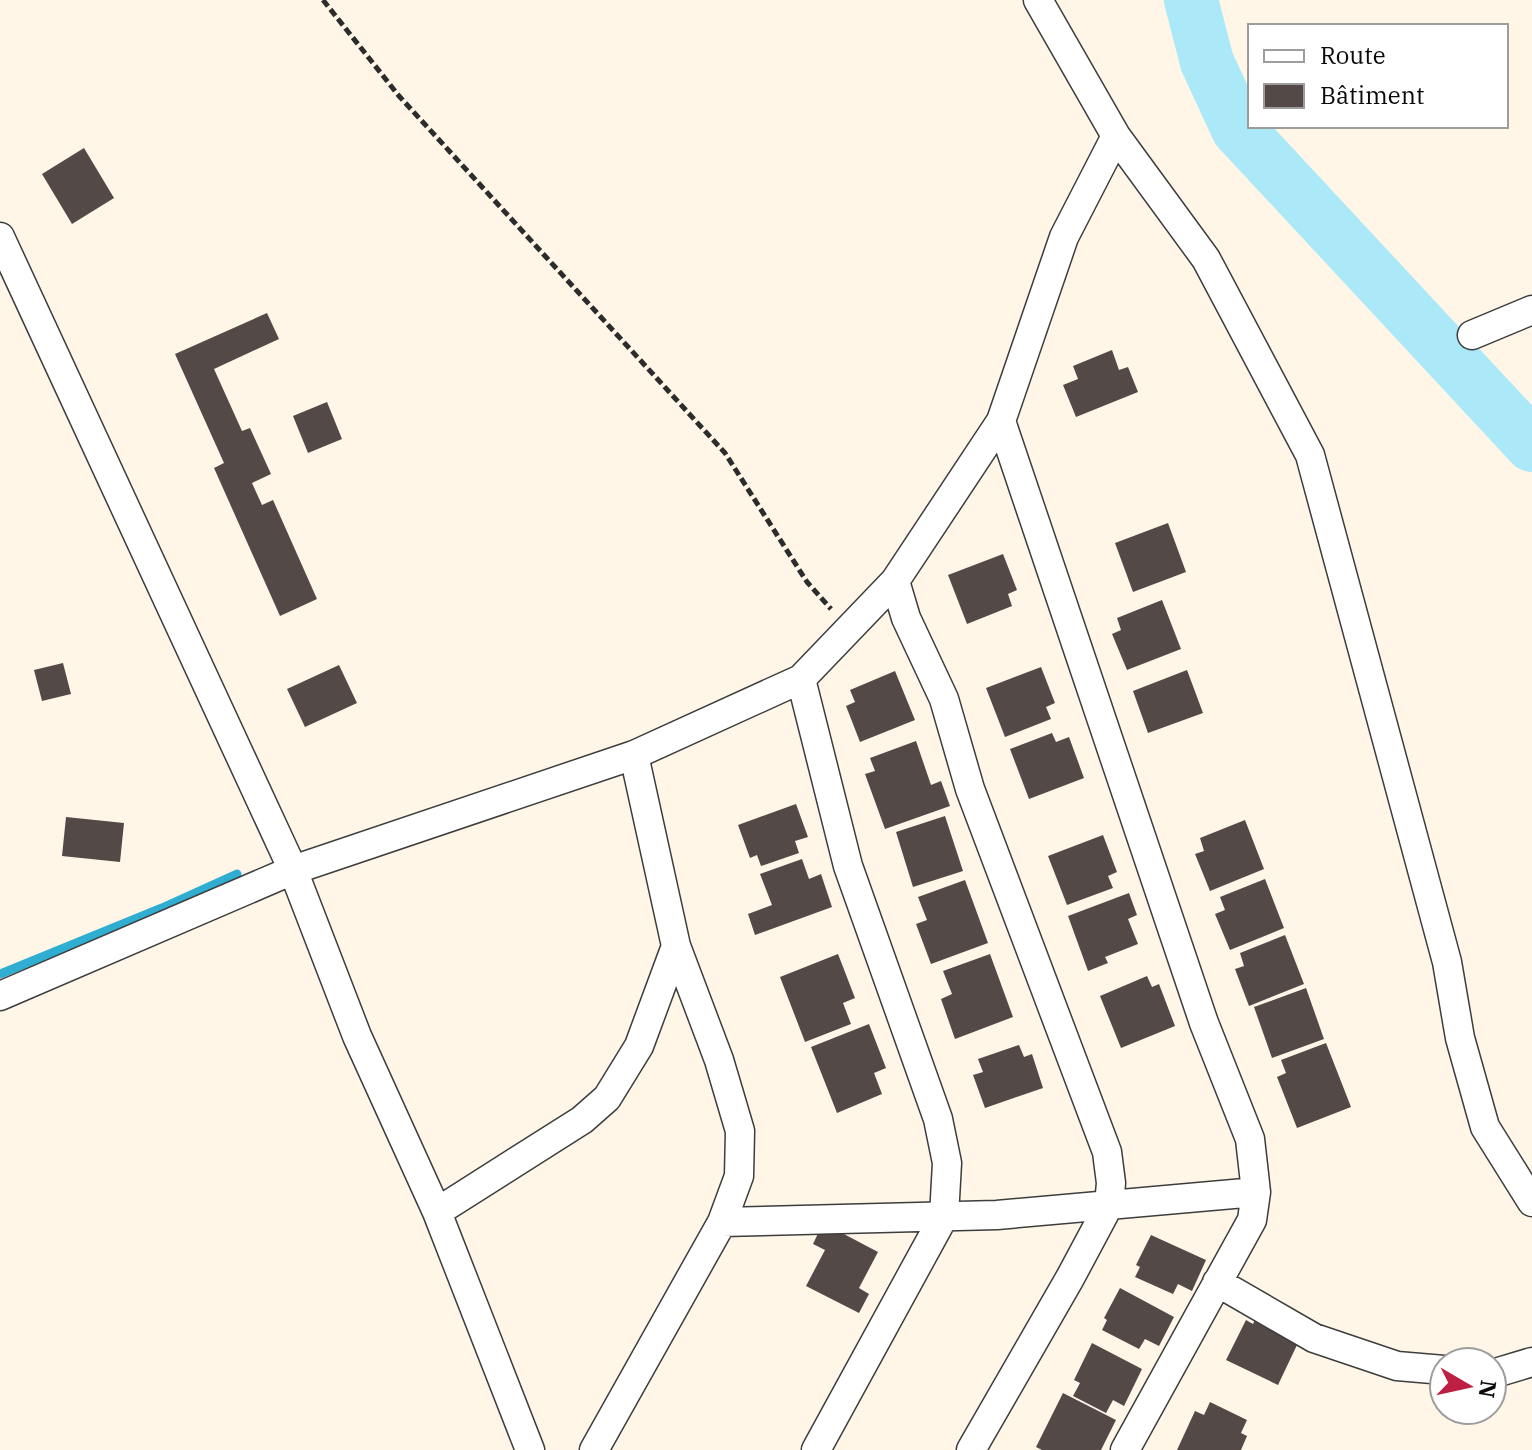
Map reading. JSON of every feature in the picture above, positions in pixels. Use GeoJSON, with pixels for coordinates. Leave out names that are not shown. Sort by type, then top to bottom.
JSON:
{"type":"FeatureCollection","features":[{"type":"Feature","properties":{"kind":"street"},"geometry":{"type":"LineString","coordinates":[[1038,0],[1116,136],[1206,259],[1310,455],[1447,962],[1460,1038],[1485,1127],[1532,1202]]}},
{"type":"Feature","properties":{"kind":"street"},"geometry":{"type":"LineString","coordinates":[[0,996],[293,870],[634,755],[801,679],[895,581],[1001,421],[1064,237],[1116,136]]}},
{"type":"Feature","properties":{"kind":"street"},"geometry":{"type":"LineString","coordinates":[[0,237],[293,870],[357,1036],[437,1212],[530,1450]]}},
{"type":"Feature","properties":{"kind":"street"},"geometry":{"type":"LineString","coordinates":[[1472,335],[1532,310]]}},
{"type":"Feature","properties":{"kind":"street"},"geometry":{"type":"LineString","coordinates":[[1001,421],[1204,1023],[1250,1139],[1256,1192],[1252,1220],[1125,1450]]}},
{"type":"Feature","properties":{"kind":"street"},"geometry":{"type":"LineString","coordinates":[[895,581],[906,618],[944,699],[970,789],[1107,1152],[1111,1183],[1109,1205],[971,1450]]}},
{"type":"Feature","properties":{"kind":"street"},"geometry":{"type":"LineString","coordinates":[[801,679],[848,866],[938,1119],[947,1163],[944,1216],[816,1450]]}},
{"type":"Feature","properties":{"kind":"street"},"geometry":{"type":"LineString","coordinates":[[594,1450],[722,1222],[739,1176],[740,1131],[719,1060],[676,946],[634,755]]}},
{"type":"Feature","properties":{"kind":"street"},"geometry":{"type":"LineString","coordinates":[[437,1212],[582,1120],[607,1098],[639,1046],[676,946]]}},
{"type":"Feature","properties":{"kind":"street"},"geometry":{"type":"LineString","coordinates":[[722,1222],[997,1215],[1256,1192]]}},
{"type":"Feature","properties":{"kind":"street"},"geometry":{"type":"LineString","coordinates":[[1217,1282],[1314,1338],[1397,1366],[1428,1369]]}},
{"type":"Feature","properties":{"kind":"street"},"geometry":{"type":"LineString","coordinates":[[1508,1369],[1532,1362]]}},
{"type":"Feature","properties":{"kind":"path"},"geometry":{"type":"LineString","coordinates":[[323,0],[399,96],[725,453],[807,582],[850,628]]}},
{"type":"Feature","properties":{"kind":"building"},"geometry":{"type":"Polygon","coordinates":[[[84,148],[114,198],[72,224],[42,174],[84,148]]]}},
{"type":"Feature","properties":{"kind":"building"},"geometry":{"type":"Polygon","coordinates":[[[267,313],[279,339],[214,369],[242,431],[250,428],[271,474],[252,483],[262,505],[273,500],[317,599],[280,616],[214,468],[224,463],[175,354],[267,313]]]}},
{"type":"Feature","properties":{"kind":"building"},"geometry":{"type":"Polygon","coordinates":[[[1112,350],[1119,370],[1128,367],[1138,392],[1076,417],[1063,385],[1078,379],[1073,366],[1112,350]]]}},
{"type":"Feature","properties":{"kind":"building"},"geometry":{"type":"Polygon","coordinates":[[[327,402],[342,439],[308,453],[293,416],[327,402]]]}},
{"type":"Feature","properties":{"kind":"building"},"geometry":{"type":"Polygon","coordinates":[[[1168,523],[1186,572],[1133,592],[1115,543],[1168,523]]]}},
{"type":"Feature","properties":{"kind":"building"},"geometry":{"type":"Polygon","coordinates":[[[1003,554],[1017,590],[1008,594],[1012,606],[967,624],[948,575],[1003,554]]]}},
{"type":"Feature","properties":{"kind":"building"},"geometry":{"type":"Polygon","coordinates":[[[1162,600],[1181,649],[1127,670],[1112,634],[1121,630],[1117,618],[1162,600]]]}},
{"type":"Feature","properties":{"kind":"building"},"geometry":{"type":"Polygon","coordinates":[[[63,663],[71,694],[42,701],[34,670],[63,663]]]}},
{"type":"Feature","properties":{"kind":"building"},"geometry":{"type":"Polygon","coordinates":[[[339,665],[357,703],[305,727],[287,689],[339,665]]]}},
{"type":"Feature","properties":{"kind":"building"},"geometry":{"type":"Polygon","coordinates":[[[1041,667],[1055,703],[1046,707],[1051,719],[1005,737],[986,688],[1041,667]]]}},
{"type":"Feature","properties":{"kind":"building"},"geometry":{"type":"Polygon","coordinates":[[[1187,670],[1203,713],[1148,733],[1133,691],[1187,670]]]}},
{"type":"Feature","properties":{"kind":"building"},"geometry":{"type":"Polygon","coordinates":[[[895,671],[915,720],[860,742],[846,706],[855,702],[850,690],[895,671]]]}},
{"type":"Feature","properties":{"kind":"building"},"geometry":{"type":"Polygon","coordinates":[[[1052,733],[1056,742],[1069,737],[1084,778],[1029,799],[1010,749],[1052,733]]]}},
{"type":"Feature","properties":{"kind":"building"},"geometry":{"type":"Polygon","coordinates":[[[916,741],[931,785],[941,781],[950,806],[885,829],[865,774],[875,771],[870,758],[916,741]]]}},
{"type":"Feature","properties":{"kind":"building"},"geometry":{"type":"Polygon","coordinates":[[[796,804],[808,837],[795,841],[799,853],[761,866],[757,855],[750,858],[738,825],[796,804]]]}},
{"type":"Feature","properties":{"kind":"building"},"geometry":{"type":"Polygon","coordinates":[[[945,816],[963,871],[913,887],[896,832],[945,816]]]}},
{"type":"Feature","properties":{"kind":"building"},"geometry":{"type":"Polygon","coordinates":[[[66,817],[124,823],[120,862],[62,856],[66,817]]]}},
{"type":"Feature","properties":{"kind":"building"},"geometry":{"type":"Polygon","coordinates":[[[1245,820],[1264,869],[1210,891],[1195,854],[1204,851],[1200,838],[1245,820]]]}},
{"type":"Feature","properties":{"kind":"building"},"geometry":{"type":"Polygon","coordinates":[[[1103,835],[1117,872],[1108,876],[1113,888],[1067,905],[1048,856],[1103,835]]]}},
{"type":"Feature","properties":{"kind":"building"},"geometry":{"type":"Polygon","coordinates":[[[802,859],[809,879],[821,874],[832,907],[755,935],[748,914],[772,905],[760,874],[802,859]]]}},
{"type":"Feature","properties":{"kind":"building"},"geometry":{"type":"Polygon","coordinates":[[[1265,879],[1284,928],[1230,950],[1215,914],[1225,910],[1220,897],[1265,879]]]}},
{"type":"Feature","properties":{"kind":"building"},"geometry":{"type":"Polygon","coordinates":[[[965,880],[988,943],[931,964],[916,924],[927,920],[918,897],[965,880]]]}},
{"type":"Feature","properties":{"kind":"building"},"geometry":{"type":"Polygon","coordinates":[[[1129,893],[1137,915],[1128,919],[1138,944],[1105,957],[1108,963],[1088,971],[1068,916],[1129,893]]]}},
{"type":"Feature","properties":{"kind":"building"},"geometry":{"type":"Polygon","coordinates":[[[1285,935],[1304,984],[1249,1006],[1235,969],[1244,966],[1240,953],[1285,935]]]}},
{"type":"Feature","properties":{"kind":"building"},"geometry":{"type":"Polygon","coordinates":[[[838,954],[855,998],[843,1003],[851,1024],[805,1042],[780,977],[838,954]]]}},
{"type":"Feature","properties":{"kind":"building"},"geometry":{"type":"Polygon","coordinates":[[[990,954],[1013,1017],[955,1039],[941,999],[952,994],[943,971],[990,954]]]}},
{"type":"Feature","properties":{"kind":"building"},"geometry":{"type":"Polygon","coordinates":[[[1147,976],[1152,987],[1159,984],[1175,1026],[1121,1048],[1100,996],[1147,976]]]}},
{"type":"Feature","properties":{"kind":"building"},"geometry":{"type":"Polygon","coordinates":[[[1306,988],[1324,1039],[1272,1058],[1254,1007],[1306,988]]]}},
{"type":"Feature","properties":{"kind":"building"},"geometry":{"type":"Polygon","coordinates":[[[869,1024],[886,1068],[874,1073],[882,1094],[837,1113],[811,1047],[869,1024]]]}},
{"type":"Feature","properties":{"kind":"building"},"geometry":{"type":"Polygon","coordinates":[[[1326,1043],[1351,1107],[1297,1128],[1277,1077],[1286,1073],[1281,1060],[1326,1043]]]}},
{"type":"Feature","properties":{"kind":"building"},"geometry":{"type":"Polygon","coordinates":[[[1019,1045],[1024,1057],[1032,1054],[1043,1088],[985,1108],[973,1075],[983,1072],[978,1059],[1019,1045]]]}},
{"type":"Feature","properties":{"kind":"building"},"geometry":{"type":"Polygon","coordinates":[[[823,1223],[878,1252],[859,1288],[869,1294],[859,1313],[806,1286],[825,1250],[813,1244],[823,1223]]]}},
{"type":"Feature","properties":{"kind":"building"},"geometry":{"type":"Polygon","coordinates":[[[1151,1235],[1206,1260],[1192,1291],[1178,1284],[1173,1294],[1135,1277],[1140,1267],[1136,1265],[1151,1235]]]}},
{"type":"Feature","properties":{"kind":"building"},"geometry":{"type":"Polygon","coordinates":[[[1120,1288],[1174,1317],[1159,1346],[1145,1339],[1139,1349],[1102,1330],[1107,1320],[1104,1318],[1120,1288]]]}},
{"type":"Feature","properties":{"kind":"building"},"geometry":{"type":"Polygon","coordinates":[[[1259,1311],[1297,1329],[1291,1342],[1297,1345],[1278,1385],[1226,1360],[1246,1320],[1253,1324],[1259,1311]]]}},
{"type":"Feature","properties":{"kind":"building"},"geometry":{"type":"Polygon","coordinates":[[[1092,1343],[1142,1369],[1124,1406],[1113,1400],[1106,1413],[1073,1396],[1080,1383],[1074,1380],[1092,1343]]]}},
{"type":"Feature","properties":{"kind":"building"},"geometry":{"type":"Polygon","coordinates":[[[1063,1393],[1116,1420],[1101,1450],[1042,1450],[1036,1447],[1063,1393]]]}},
{"type":"Feature","properties":{"kind":"building"},"geometry":{"type":"Polygon","coordinates":[[[1210,1402],[1247,1420],[1241,1433],[1247,1436],[1241,1450],[1177,1450],[1195,1411],[1204,1415],[1210,1402]]]}},
{"type":"Feature","properties":{"kind":"waterway"},"geometry":{"type":"LineString","coordinates":[[1191,0],[1207,62],[1238,129],[1532,445]]}},
{"type":"Feature","properties":{"kind":"waterway"},"geometry":{"type":"LineString","coordinates":[[0,974],[237,874]]}}]}
